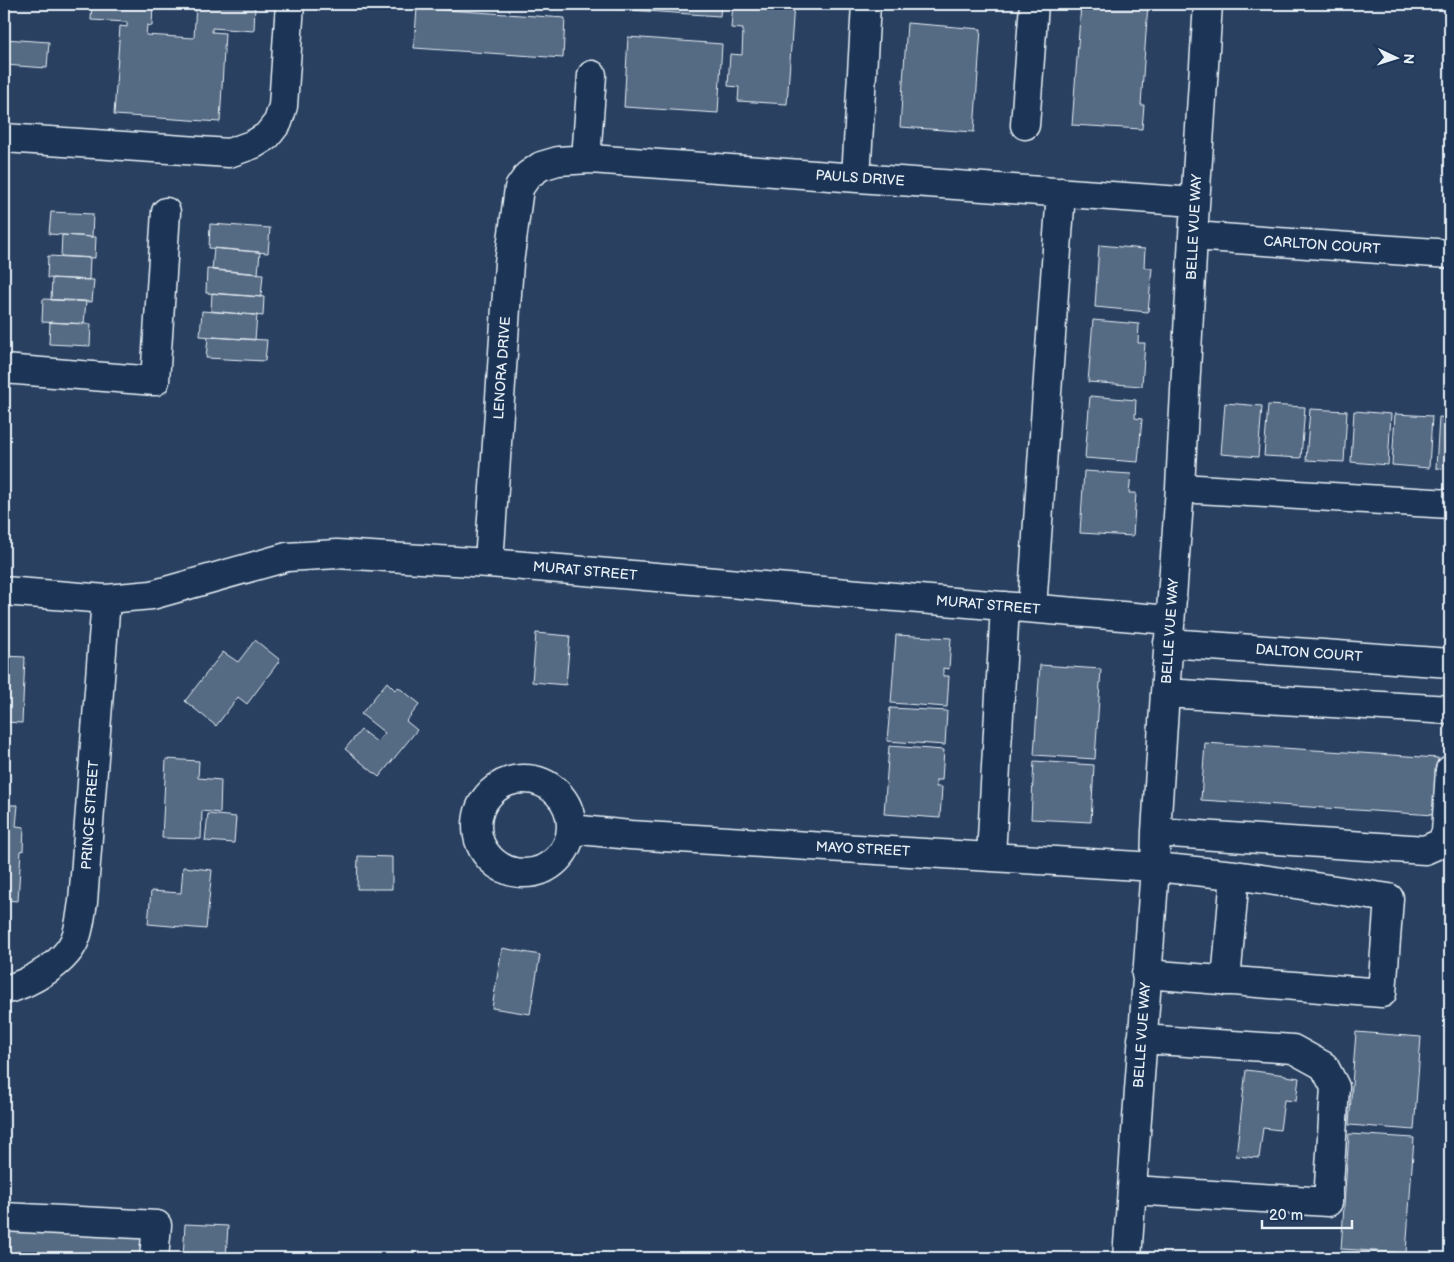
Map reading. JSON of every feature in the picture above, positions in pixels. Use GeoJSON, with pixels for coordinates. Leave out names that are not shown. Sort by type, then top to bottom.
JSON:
{"type":"FeatureCollection","features":[{"type":"Feature","properties":{"kind":"street"},"geometry":{"type":"LineString","coordinates":[[4,138],[229,154],[254,144],[267,136],[278,122],[282,106],[290,4]]}},
{"type":"Feature","properties":{"kind":"street"},"geometry":{"type":"LineString","coordinates":[[856,178],[866,4]]}},
{"type":"Feature","properties":{"kind":"street"},"geometry":{"type":"LineString","coordinates":[[1025,125],[1034,4]]}},
{"type":"Feature","properties":{"kind":"street","name":"BELLE VUE WAY"},"geometry":{"type":"LineString","coordinates":[[1127,1258],[1180,488],[1193,236],[1208,4]]}},
{"type":"Feature","properties":{"kind":"street"},"geometry":{"type":"LineString","coordinates":[[586,159],[592,75]]}},
{"type":"Feature","properties":{"kind":"street","name":"PAULS DRIVE"},"geometry":{"type":"LineString","coordinates":[[528,175],[541,166],[558,160],[586,159],[1195,202]]}},
{"type":"Feature","properties":{"kind":"street","name":"LENORA DRIVE"},"geometry":{"type":"LineString","coordinates":[[490,563],[509,263],[519,188],[528,175]]}},
{"type":"Feature","properties":{"kind":"street"},"geometry":{"type":"LineString","coordinates":[[1032,608],[1061,192]]}},
{"type":"Feature","properties":{"kind":"street"},"geometry":{"type":"LineString","coordinates":[[4,369],[154,381],[166,212]]}},
{"type":"Feature","properties":{"kind":"street","name":"CARLTON COURT"},"geometry":{"type":"LineString","coordinates":[[1193,236],[1450,254]]}},
{"type":"Feature","properties":{"kind":"street"},"geometry":{"type":"LineString","coordinates":[[1180,488],[1450,504]]}},
{"type":"Feature","properties":{"kind":"street","name":"MURAT STREET"},"geometry":{"type":"LineString","coordinates":[[4,591],[106,598],[152,595],[287,557],[337,554],[490,563],[1032,608],[1169,631]]}},
{"type":"Feature","properties":{"kind":"street","name":"PRINCE STREET"},"geometry":{"type":"LineString","coordinates":[[4,990],[44,973],[64,958],[76,937],[83,902],[106,598]]}},
{"type":"Feature","properties":{"kind":"street"},"geometry":{"type":"LineString","coordinates":[[991,856],[1005,606]]}},
{"type":"Feature","properties":{"kind":"street","name":"DALTON COURT"},"geometry":{"type":"LineString","coordinates":[[1169,631],[1450,663]]}},
{"type":"Feature","properties":{"kind":"street"},"geometry":{"type":"LineString","coordinates":[[1165,693],[1450,710]]}},
{"type":"Feature","properties":{"kind":"street"},"geometry":{"type":"LineString","coordinates":[[1156,832],[1425,850],[1441,843],[1446,833],[1450,770]]}},
{"type":"Feature","properties":{"kind":"street","name":"MAYO STREET"},"geometry":{"type":"LineString","coordinates":[[571,829],[630,835],[1155,867],[1235,875],[1389,898],[1382,993],[1226,981]]}},
{"type":"Feature","properties":{"kind":"street"},"geometry":{"type":"LineString","coordinates":[[1146,974],[1226,981],[1235,875]]}},
{"type":"Feature","properties":{"kind":"street"},"geometry":{"type":"LineString","coordinates":[[1132,1190],[1328,1202],[1335,1087],[1324,1066],[1293,1049],[1142,1040]]}},
{"type":"Feature","properties":{"kind":"street"},"geometry":{"type":"LineString","coordinates":[[4,1217],[157,1225],[154,1258]]}},
{"type":"Feature","properties":{"kind":"building"},"geometry":{"type":"Polygon","coordinates":[[[92,4],[153,4],[152,26],[147,25],[146,35],[194,38],[196,4],[255,4],[254,31],[212,28],[212,32],[225,33],[220,122],[114,115],[120,26],[127,27],[127,22],[91,20],[92,4]]]}},
{"type":"Feature","properties":{"kind":"building"},"geometry":{"type":"Polygon","coordinates":[[[400,4],[400,8],[360,5],[400,4]]]}},
{"type":"Feature","properties":{"kind":"building"},"geometry":{"type":"Polygon","coordinates":[[[570,4],[721,4],[720,16],[570,6],[570,4]]]}},
{"type":"Feature","properties":{"kind":"building"},"geometry":{"type":"Polygon","coordinates":[[[733,4],[794,4],[787,104],[738,101],[739,87],[728,86],[730,54],[742,55],[743,29],[731,28],[733,4]]]}},
{"type":"Feature","properties":{"kind":"building"},"geometry":{"type":"Polygon","coordinates":[[[1081,4],[1148,4],[1141,105],[1144,105],[1142,129],[1072,125],[1081,4]]]}},
{"type":"Feature","properties":{"kind":"building"},"geometry":{"type":"Polygon","coordinates":[[[417,8],[565,18],[563,58],[414,48],[417,8]]]}},
{"type":"Feature","properties":{"kind":"building"},"geometry":{"type":"Polygon","coordinates":[[[907,23],[981,29],[974,132],[900,127],[907,23]]]}},
{"type":"Feature","properties":{"kind":"building"},"geometry":{"type":"Polygon","coordinates":[[[628,37],[722,44],[718,113],[624,107],[628,37]]]}},
{"type":"Feature","properties":{"kind":"building"},"geometry":{"type":"Polygon","coordinates":[[[4,39],[49,42],[47,68],[4,65],[4,39]]]}},
{"type":"Feature","properties":{"kind":"building"},"geometry":{"type":"Polygon","coordinates":[[[51,212],[93,214],[92,237],[49,234],[51,212]]]}},
{"type":"Feature","properties":{"kind":"building"},"geometry":{"type":"Polygon","coordinates":[[[210,224],[270,228],[268,253],[209,248],[210,224]]]}},
{"type":"Feature","properties":{"kind":"building"},"geometry":{"type":"Polygon","coordinates":[[[62,235],[96,237],[95,258],[61,256],[62,235]]]}},
{"type":"Feature","properties":{"kind":"building"},"geometry":{"type":"Polygon","coordinates":[[[1099,245],[1145,249],[1144,267],[1152,268],[1148,312],[1095,307],[1099,245]]]}},
{"type":"Feature","properties":{"kind":"building"},"geometry":{"type":"Polygon","coordinates":[[[214,248],[260,252],[258,274],[212,270],[214,248]]]}},
{"type":"Feature","properties":{"kind":"building"},"geometry":{"type":"Polygon","coordinates":[[[48,256],[90,258],[89,280],[47,278],[48,256]]]}},
{"type":"Feature","properties":{"kind":"building"},"geometry":{"type":"Polygon","coordinates":[[[207,269],[263,274],[261,297],[206,293],[207,269]]]}},
{"type":"Feature","properties":{"kind":"building"},"geometry":{"type":"Polygon","coordinates":[[[52,278],[94,280],[92,302],[51,300],[52,278]]]}},
{"type":"Feature","properties":{"kind":"building"},"geometry":{"type":"Polygon","coordinates":[[[212,293],[264,297],[263,316],[211,311],[212,293]]]}},
{"type":"Feature","properties":{"kind":"building"},"geometry":{"type":"Polygon","coordinates":[[[43,299],[86,301],[84,324],[42,322],[43,299]]]}},
{"type":"Feature","properties":{"kind":"building"},"geometry":{"type":"Polygon","coordinates":[[[202,311],[257,315],[255,340],[200,336],[202,311]]]}},
{"type":"Feature","properties":{"kind":"building"},"geometry":{"type":"Polygon","coordinates":[[[1093,320],[1139,324],[1138,343],[1145,343],[1142,386],[1088,382],[1093,320]]]}},
{"type":"Feature","properties":{"kind":"building"},"geometry":{"type":"Polygon","coordinates":[[[50,322],[91,324],[90,346],[49,344],[50,322]]]}},
{"type":"Feature","properties":{"kind":"building"},"geometry":{"type":"Polygon","coordinates":[[[208,337],[267,340],[265,361],[206,358],[208,337]]]}},
{"type":"Feature","properties":{"kind":"building"},"geometry":{"type":"Polygon","coordinates":[[[1090,396],[1136,400],[1135,418],[1142,419],[1138,462],[1085,458],[1090,396]]]}},
{"type":"Feature","properties":{"kind":"building"},"geometry":{"type":"Polygon","coordinates":[[[1225,403],[1262,406],[1258,457],[1221,454],[1225,403]]]}},
{"type":"Feature","properties":{"kind":"building"},"geometry":{"type":"Polygon","coordinates":[[[1268,405],[1305,407],[1301,458],[1264,456],[1268,405]]]}},
{"type":"Feature","properties":{"kind":"building"},"geometry":{"type":"Polygon","coordinates":[[[1310,409],[1347,411],[1344,462],[1306,460],[1310,409]]]}},
{"type":"Feature","properties":{"kind":"building"},"geometry":{"type":"Polygon","coordinates":[[[1354,411],[1391,414],[1388,465],[1351,462],[1354,411]]]}},
{"type":"Feature","properties":{"kind":"building"},"geometry":{"type":"Polygon","coordinates":[[[1395,414],[1432,416],[1429,468],[1392,465],[1395,414]]]}},
{"type":"Feature","properties":{"kind":"building"},"geometry":{"type":"Polygon","coordinates":[[[1439,417],[1450,418],[1450,469],[1436,468],[1439,417]]]}},
{"type":"Feature","properties":{"kind":"building"},"geometry":{"type":"Polygon","coordinates":[[[1084,471],[1131,474],[1129,493],[1136,493],[1133,536],[1080,533],[1084,471]]]}},
{"type":"Feature","properties":{"kind":"building"},"geometry":{"type":"Polygon","coordinates":[[[536,633],[570,636],[566,685],[532,682],[536,633]]]}},
{"type":"Feature","properties":{"kind":"building"},"geometry":{"type":"Polygon","coordinates":[[[896,635],[951,638],[949,669],[943,668],[943,676],[949,676],[947,707],[891,703],[896,635]]]}},
{"type":"Feature","properties":{"kind":"building"},"geometry":{"type":"Polygon","coordinates":[[[255,640],[280,660],[247,704],[238,697],[216,726],[185,701],[223,652],[238,662],[255,640]]]}},
{"type":"Feature","properties":{"kind":"building"},"geometry":{"type":"Polygon","coordinates":[[[4,656],[25,657],[22,723],[4,722],[4,656]]]}},
{"type":"Feature","properties":{"kind":"building"},"geometry":{"type":"Polygon","coordinates":[[[1040,665],[1101,669],[1095,759],[1034,755],[1040,665]]]}},
{"type":"Feature","properties":{"kind":"building"},"geometry":{"type":"Polygon","coordinates":[[[387,682],[395,690],[398,687],[420,704],[406,721],[417,730],[379,777],[345,749],[361,730],[377,742],[385,733],[361,714],[387,682]]]}},
{"type":"Feature","properties":{"kind":"building"},"geometry":{"type":"Polygon","coordinates":[[[890,708],[947,711],[945,745],[887,741],[890,708]]]}},
{"type":"Feature","properties":{"kind":"building"},"geometry":{"type":"Polygon","coordinates":[[[1205,743],[1438,758],[1434,815],[1201,800],[1205,743]]]}},
{"type":"Feature","properties":{"kind":"building"},"geometry":{"type":"Polygon","coordinates":[[[889,746],[944,750],[942,780],[936,780],[936,787],[942,787],[940,818],[884,814],[889,746]]]}},
{"type":"Feature","properties":{"kind":"building"},"geometry":{"type":"Polygon","coordinates":[[[166,759],[199,761],[198,778],[221,780],[220,813],[202,811],[201,839],[162,838],[166,759]]]}},
{"type":"Feature","properties":{"kind":"building"},"geometry":{"type":"Polygon","coordinates":[[[1034,761],[1094,765],[1091,822],[1031,819],[1034,761]]]}},
{"type":"Feature","properties":{"kind":"building"},"geometry":{"type":"Polygon","coordinates":[[[4,805],[18,805],[16,826],[24,827],[18,901],[4,900],[4,805]]]}},
{"type":"Feature","properties":{"kind":"building"},"geometry":{"type":"Polygon","coordinates":[[[208,814],[236,817],[234,843],[205,841],[208,814]]]}},
{"type":"Feature","properties":{"kind":"building"},"geometry":{"type":"Polygon","coordinates":[[[358,856],[392,857],[392,889],[357,889],[358,856]]]}},
{"type":"Feature","properties":{"kind":"building"},"geometry":{"type":"Polygon","coordinates":[[[183,867],[212,870],[206,929],[148,924],[151,891],[181,893],[183,867]]]}},
{"type":"Feature","properties":{"kind":"building"},"geometry":{"type":"Polygon","coordinates":[[[502,948],[540,955],[530,1014],[492,1008],[502,948]]]}},
{"type":"Feature","properties":{"kind":"building"},"geometry":{"type":"Polygon","coordinates":[[[1356,1032],[1421,1037],[1414,1130],[1349,1125],[1356,1032]]]}},
{"type":"Feature","properties":{"kind":"building"},"geometry":{"type":"Polygon","coordinates":[[[1246,1070],[1299,1078],[1296,1101],[1284,1100],[1280,1130],[1263,1128],[1259,1158],[1236,1156],[1246,1070]]]}},
{"type":"Feature","properties":{"kind":"building"},"geometry":{"type":"Polygon","coordinates":[[[1349,1134],[1414,1138],[1406,1253],[1341,1249],[1349,1134]]]}},
{"type":"Feature","properties":{"kind":"building"},"geometry":{"type":"Polygon","coordinates":[[[185,1224],[228,1226],[226,1258],[183,1258],[185,1224]]]}},
{"type":"Feature","properties":{"kind":"building"},"geometry":{"type":"Polygon","coordinates":[[[4,1228],[145,1237],[144,1258],[4,1258],[4,1228]]]}}]}
